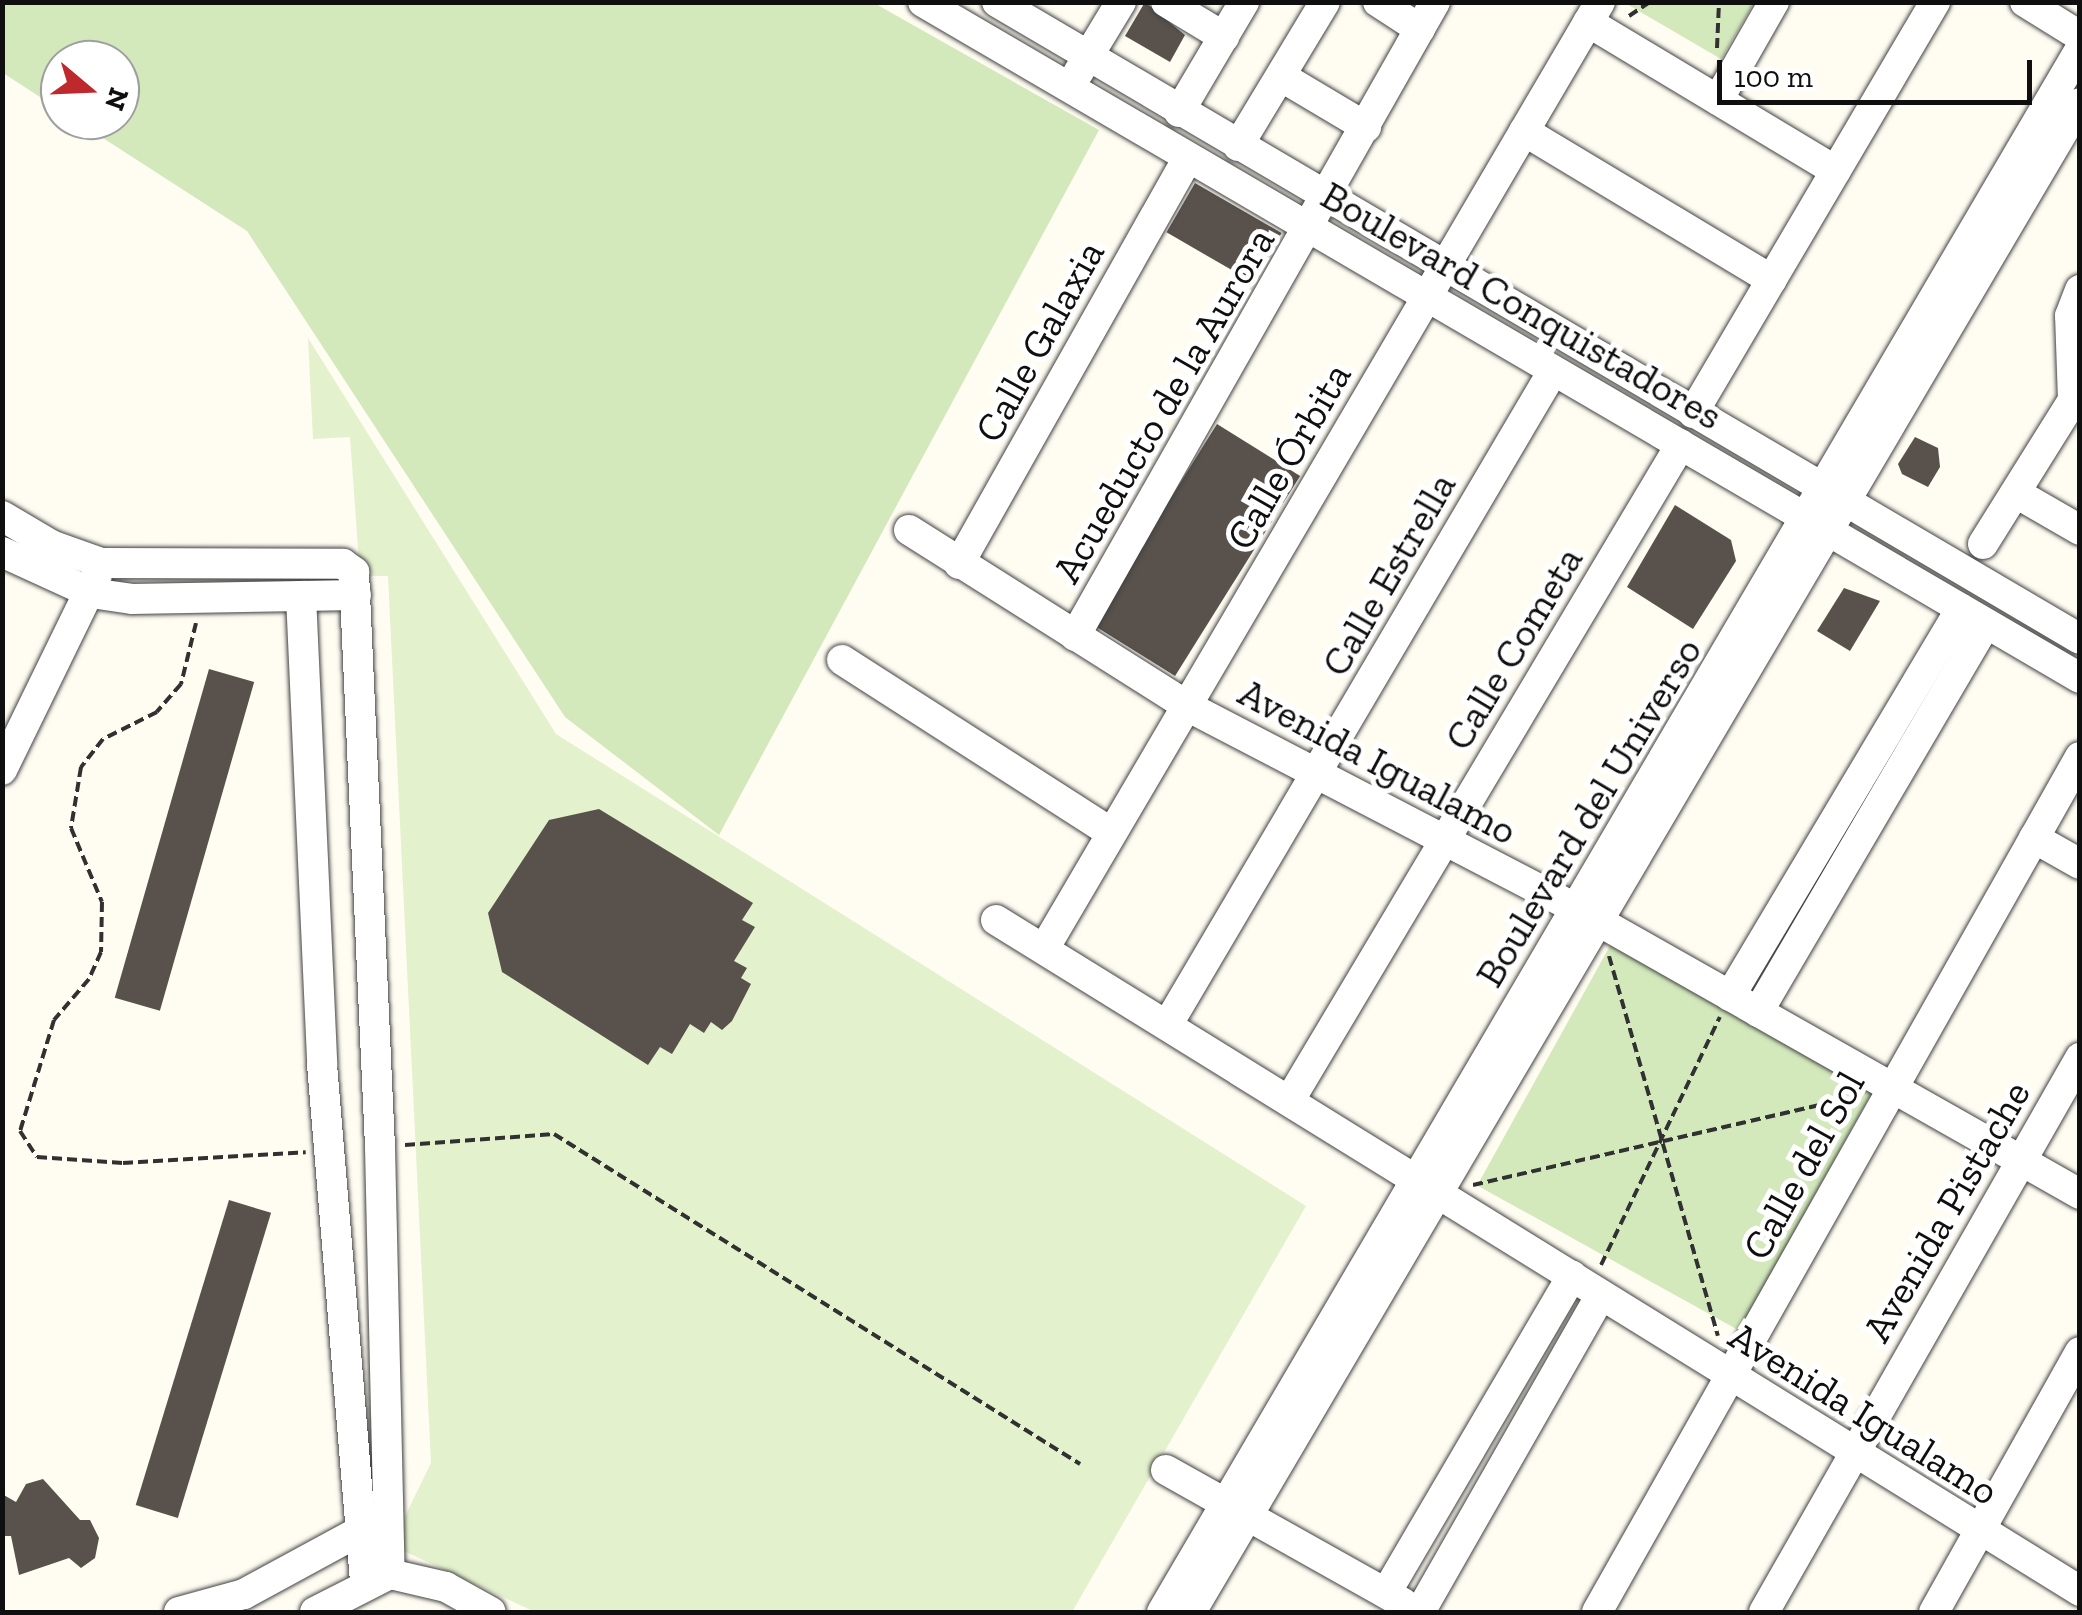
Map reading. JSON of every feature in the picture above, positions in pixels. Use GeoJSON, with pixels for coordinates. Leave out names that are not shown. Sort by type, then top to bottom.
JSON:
{"type":"FeatureCollection","features":[{"type":"Feature","properties":{"kind":"street","name":"Boulevard Conquistadores"},"geometry":{"type":"LineString","coordinates":[[923,2],[2080,678]]}},
{"type":"Feature","properties":{"kind":"street","name":"Boulevard Conquistadores"},"geometry":{"type":"LineString","coordinates":[[997,2],[1086,58],[1446,264],[2079,638]]}},
{"type":"Feature","properties":{"kind":"street"},"geometry":{"type":"LineString","coordinates":[[1069,88],[1120,2]]}},
{"type":"Feature","properties":{"kind":"street"},"geometry":{"type":"LineString","coordinates":[[1166,2],[1224,37]]}},
{"type":"Feature","properties":{"kind":"street"},"geometry":{"type":"LineString","coordinates":[[1179,112],[1244,2]]}},
{"type":"Feature","properties":{"kind":"street"},"geometry":{"type":"LineString","coordinates":[[1238,146],[1325,2]]}},
{"type":"Feature","properties":{"kind":"street"},"geometry":{"type":"LineString","coordinates":[[1378,2],[1420,29]]}},
{"type":"Feature","properties":{"kind":"street","name":"Acueducto de la Aurora"},"geometry":{"type":"LineString","coordinates":[[1075,636],[1436,2]]}},
{"type":"Feature","properties":{"kind":"street"},"geometry":{"type":"LineString","coordinates":[[1718,100],[1774,2]]}},
{"type":"Feature","properties":{"kind":"street"},"geometry":{"type":"LineString","coordinates":[[1694,412],[1935,2]]}},
{"type":"Feature","properties":{"kind":"street"},"geometry":{"type":"LineString","coordinates":[[2025,2],[2080,36]]}},
{"type":"Feature","properties":{"kind":"street"},"geometry":{"type":"LineString","coordinates":[[1594,12],[1718,100],[1836,171]]}},
{"type":"Feature","properties":{"kind":"street","name":"Calle Órbita"},"geometry":{"type":"LineString","coordinates":[[1044,949],[1594,12]]}},
{"type":"Feature","properties":{"kind":"street","name":"Boulevard del Universo"},"geometry":{"type":"LineString","coordinates":[[1836,497],[2080,50]]}},
{"type":"Feature","properties":{"kind":"street"},"geometry":{"type":"LineString","coordinates":[[1282,77],[1366,127]]}},
{"type":"Feature","properties":{"kind":"street","name":"Boulevard del Universo"},"geometry":{"type":"LineString","coordinates":[[1162,1612],[1238,1509],[1836,497],[2080,103]]}},
{"type":"Feature","properties":{"kind":"street"},"geometry":{"type":"LineString","coordinates":[[1524,132],[1772,280]]}},
{"type":"Feature","properties":{"kind":"street","name":"Calle Galaxia"},"geometry":{"type":"LineString","coordinates":[[959,564],[1188,158]]}},
{"type":"Feature","properties":{"kind":"street"},"geometry":{"type":"LineString","coordinates":[[1983,544],[2073,400],[2070,316],[2080,290]]}},
{"type":"Feature","properties":{"kind":"street","name":"Calle Estrella"},"geometry":{"type":"LineString","coordinates":[[1168,1024],[1554,371]]}},
{"type":"Feature","properties":{"kind":"street","name":"Calle Cometa"},"geometry":{"type":"LineString","coordinates":[[1290,1098],[1680,444]]}},
{"type":"Feature","properties":{"kind":"street"},"geometry":{"type":"LineString","coordinates":[[2016,492],[2080,530]]}},
{"type":"Feature","properties":{"kind":"street"},"geometry":{"type":"LineString","coordinates":[[2,516],[52,545],[101,562],[344,564],[354,572],[381,1161],[386,1518],[378,1578]]}},
{"type":"Feature","properties":{"kind":"street","name":"Avenida Igualamo"},"geometry":{"type":"LineString","coordinates":[[909,530],[1187,706],[1588,916],[2080,1194]]}},
{"type":"Feature","properties":{"kind":"street"},"geometry":{"type":"LineString","coordinates":[[2,552],[91,593],[197,600],[356,595]]}},
{"type":"Feature","properties":{"kind":"street"},"geometry":{"type":"LineString","coordinates":[[2,770],[91,593],[101,562]]}},
{"type":"Feature","properties":{"kind":"street"},"geometry":{"type":"LineString","coordinates":[[301,596],[325,1113],[356,1530],[378,1578]]}},
{"type":"Feature","properties":{"kind":"street"},"geometry":{"type":"LineString","coordinates":[[1730,996],[1890,757],[1973,617]]}},
{"type":"Feature","properties":{"kind":"street"},"geometry":{"type":"LineString","coordinates":[[842,660],[1111,833]]}},
{"type":"Feature","properties":{"kind":"street"},"geometry":{"type":"LineString","coordinates":[[1758,1012],[1890,757]]}},
{"type":"Feature","properties":{"kind":"street","name":"Calle del Sol"},"geometry":{"type":"LineString","coordinates":[[1597,1612],[2080,757]]}},
{"type":"Feature","properties":{"kind":"street"},"geometry":{"type":"LineString","coordinates":[[2034,838],[2080,864]]}},
{"type":"Feature","properties":{"kind":"street","name":"Avenida Igualamo"},"geometry":{"type":"LineString","coordinates":[[996,920],[1290,1098],[1978,1534],[2080,1591]]}},
{"type":"Feature","properties":{"kind":"street","name":"Avenida Pistache"},"geometry":{"type":"LineString","coordinates":[[1764,1612],[2080,1058]]}},
{"type":"Feature","properties":{"kind":"street"},"geometry":{"type":"LineString","coordinates":[[325,1113],[378,1110]]}},
{"type":"Feature","properties":{"kind":"street"},"geometry":{"type":"LineString","coordinates":[[329,1164],[381,1161]]}},
{"type":"Feature","properties":{"kind":"street"},"geometry":{"type":"LineString","coordinates":[[1386,1593],[1588,1286]]}},
{"type":"Feature","properties":{"kind":"street"},"geometry":{"type":"LineString","coordinates":[[1166,1470],[1420,1612],[1588,1286]]}},
{"type":"Feature","properties":{"kind":"street"},"geometry":{"type":"LineString","coordinates":[[1934,1612],[2080,1352]]}},
{"type":"Feature","properties":{"kind":"street","name":"Boulevard del Universo"},"geometry":{"type":"LineString","coordinates":[[1191,1612],[1238,1509]]}},
{"type":"Feature","properties":{"kind":"street"},"geometry":{"type":"LineString","coordinates":[[179,1612],[244,1594],[356,1530],[386,1518]]}},
{"type":"Feature","properties":{"kind":"street"},"geometry":{"type":"LineString","coordinates":[[315,1612],[378,1578],[446,1586],[492,1612]]}},
{"type":"Feature","properties":{"kind":"path"},"geometry":{"type":"LineString","coordinates":[[197,600],[195,647],[181,684],[157,712],[103,739],[81,767],[72,794],[75,848],[102,902],[101,952],[89,979],[54,1020],[20,1131],[37,1157],[123,1164],[329,1164]]}},
{"type":"Feature","properties":{"kind":"path"},"geometry":{"type":"LineString","coordinates":[[1588,916],[1730,1376]]}},
{"type":"Feature","properties":{"kind":"path"},"geometry":{"type":"LineString","coordinates":[[1588,1286],[1730,996]]}},
{"type":"Feature","properties":{"kind":"path"},"geometry":{"type":"LineString","coordinates":[[1429,1186],[1660,1142],[1892,1088]]}},
{"type":"Feature","properties":{"kind":"path"},"geometry":{"type":"LineString","coordinates":[[381,1161],[554,1134],[1080,1464]]}},
{"type":"Feature","properties":{"kind":"green space"},"geometry":{"type":"Polygon","coordinates":[[[2,3],[874,3],[1099,130],[719,835],[565,717],[247,231],[106,140],[140,140],[140,40],[40,40],[40,97],[3,73],[2,3]]]}},
{"type":"Feature","properties":{"kind":"green space"},"geometry":{"type":"Polygon","coordinates":[[[1625,3],[1754,3],[1721,59],[1625,3]]]}},
{"type":"Feature","properties":{"kind":"green space"},"geometry":{"type":"Polygon","coordinates":[[[308,338],[556,734],[1306,1206],[1072,1612],[535,1612],[391,1545],[431,1463],[388,576],[360,576],[350,437],[313,439],[308,338]]]}},
{"type":"Feature","properties":{"kind":"green space"},"geometry":{"type":"Polygon","coordinates":[[[1611,944],[1873,1089],[1740,1331],[1477,1185],[1611,944]]]}},
{"type":"Feature","properties":{"kind":"building"},"geometry":{"type":"Polygon","coordinates":[[[1145,2],[1185,35],[1170,62],[1125,36],[1145,2]]]}},
{"type":"Feature","properties":{"kind":"building"},"geometry":{"type":"Polygon","coordinates":[[[1195,183],[1282,233],[1253,282],[1166,232],[1195,183]]]}},
{"type":"Feature","properties":{"kind":"building"},"geometry":{"type":"Polygon","coordinates":[[[1217,424],[1300,476],[1175,676],[1092,624],[1217,424]]]}},
{"type":"Feature","properties":{"kind":"building"},"geometry":{"type":"Polygon","coordinates":[[[1915,437],[1938,448],[1940,467],[1928,487],[1902,474],[1898,464],[1915,437]]]}},
{"type":"Feature","properties":{"kind":"building"},"geometry":{"type":"Polygon","coordinates":[[[1675,505],[1731,540],[1736,561],[1693,629],[1627,587],[1675,505]]]}},
{"type":"Feature","properties":{"kind":"building"},"geometry":{"type":"Polygon","coordinates":[[[1844,588],[1880,601],[1850,651],[1817,631],[1844,588]]]}},
{"type":"Feature","properties":{"kind":"building"},"geometry":{"type":"Polygon","coordinates":[[[209,669],[254,682],[160,1011],[115,998],[209,669]]]}},
{"type":"Feature","properties":{"kind":"building"},"geometry":{"type":"Polygon","coordinates":[[[599,809],[753,903],[742,920],[755,927],[734,961],[747,968],[741,978],[751,984],[732,1021],[722,1030],[711,1022],[704,1033],[690,1024],[672,1054],[660,1047],[648,1065],[502,972],[488,913],[549,820],[599,809]]]}},
{"type":"Feature","properties":{"kind":"building"},"geometry":{"type":"Polygon","coordinates":[[[229,1200],[271,1213],[178,1518],[136,1505],[229,1200]]]}},
{"type":"Feature","properties":{"kind":"building"},"geometry":{"type":"Polygon","coordinates":[[[43,1479],[80,1520],[90,1520],[99,1538],[95,1558],[81,1568],[69,1558],[19,1575],[11,1536],[2,1536],[2,1494],[16,1502],[26,1484],[43,1479]]]}}]}
